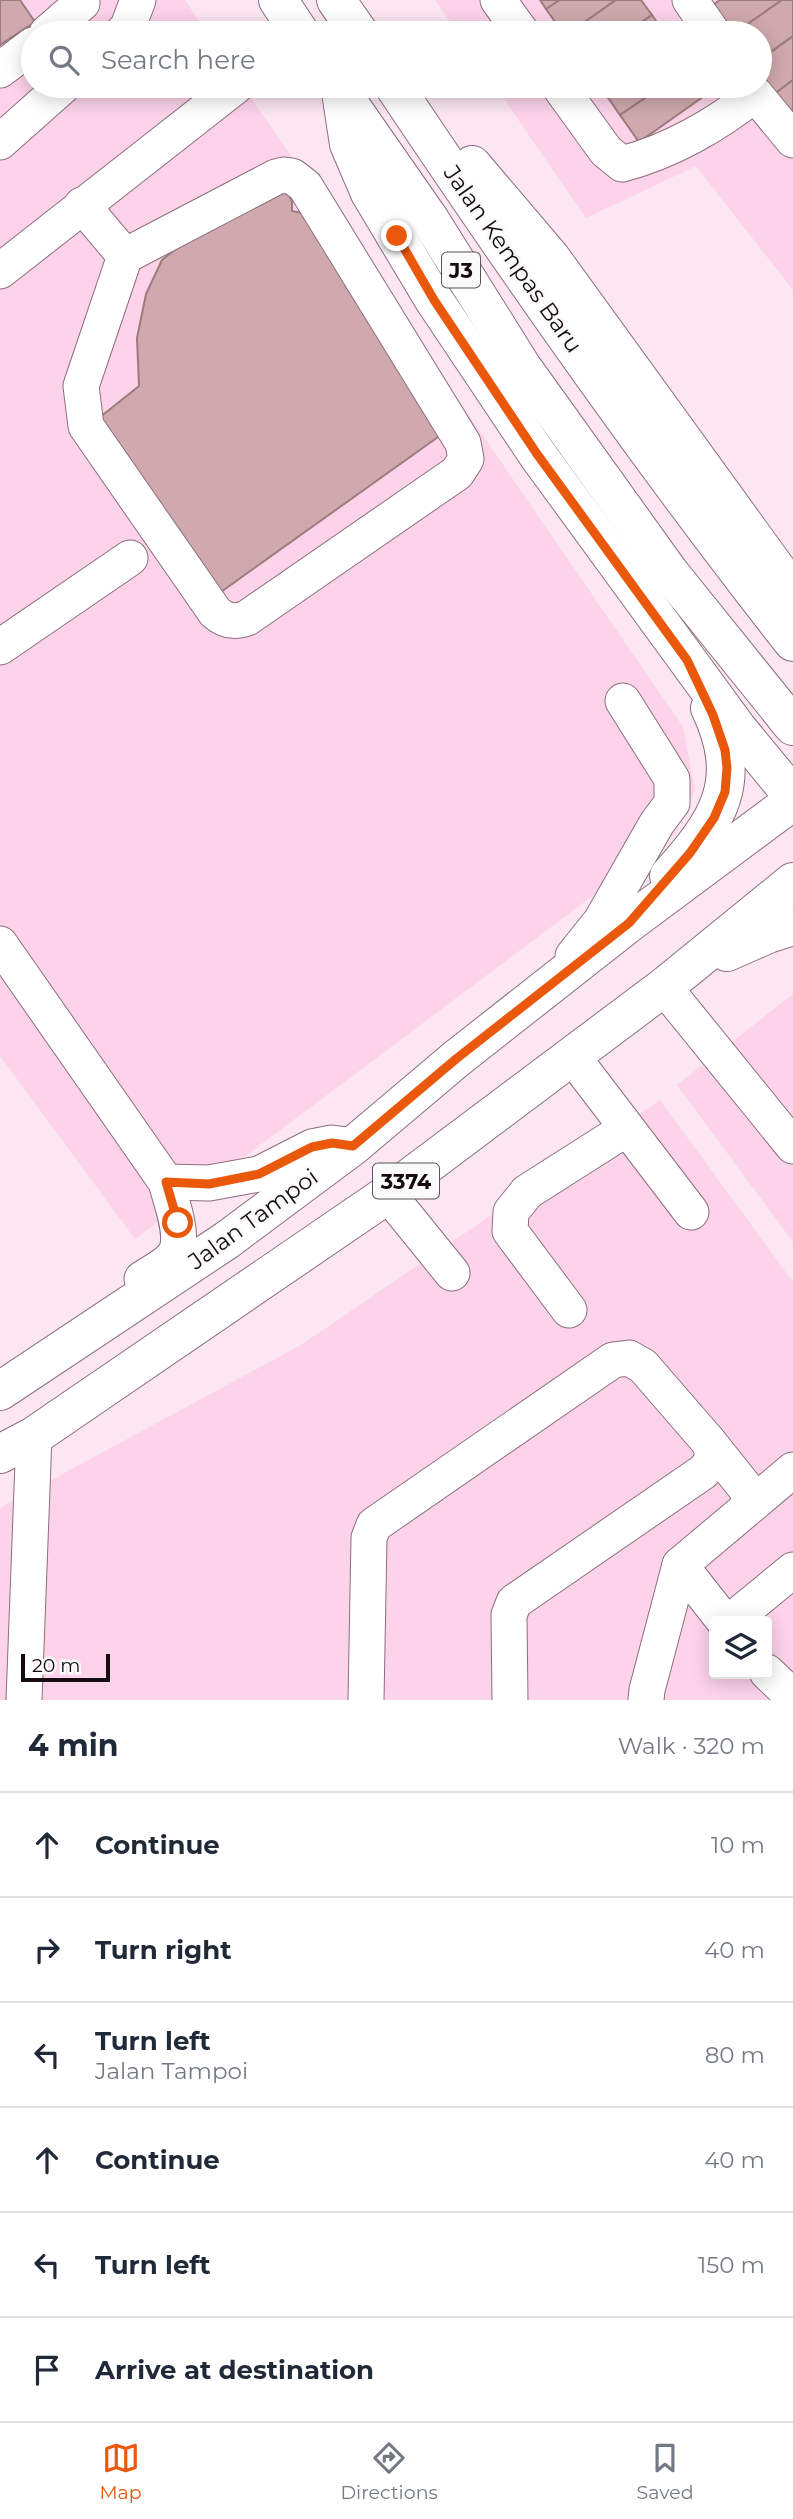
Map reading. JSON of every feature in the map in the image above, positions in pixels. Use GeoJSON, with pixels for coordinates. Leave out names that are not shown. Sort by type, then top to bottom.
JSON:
{"type":"FeatureCollection","features":[{"type":"Feature","properties":{"kind":"main road"},"geometry":{"type":"LineString","coordinates":[[278,0],[292,21]]}},
{"type":"Feature","properties":{"kind":"main road"},"geometry":{"type":"LineString","coordinates":[[341,98],[349,144],[370,194],[434,300],[537,454],[737,728],[793,798]]}},
{"type":"Feature","properties":{"kind":"main road","name":"Jalan Kempas Baru"},"geometry":{"type":"LineString","coordinates":[[345,98],[430,220],[522,367],[669,572],[793,726]]}},
{"type":"Feature","properties":{"kind":"main road","name":"Jalan Kempas Baru"},"geometry":{"type":"LineString","coordinates":[[402,98],[487,226],[713,541],[793,642]]}},
{"type":"Feature","properties":{"kind":"main road"},"geometry":{"type":"LineString","coordinates":[[415,98],[551,258],[793,592]]}},
{"type":"Feature","properties":{"kind":"main road"},"geometry":{"type":"LineString","coordinates":[[629,923],[690,853],[714,818],[725,792],[725,750],[713,715],[687,660]]}},
{"type":"Feature","properties":{"kind":"main road"},"geometry":{"type":"LineString","coordinates":[[737,728],[765,729],[793,736]]}},
{"type":"Feature","properties":{"kind":"main road","name":"Jalan Tampoi"},"geometry":{"type":"LineString","coordinates":[[3,1390],[227,1240],[353,1146],[456,1059],[793,798]]}},
{"type":"Feature","properties":{"kind":"main road","name":"3374"},"geometry":{"type":"LineString","coordinates":[[0,1454],[34,1436],[388,1194],[674,980],[793,882]]}},
{"type":"Feature","properties":{"kind":"main road"},"geometry":{"type":"LineString","coordinates":[[674,980],[768,934],[793,926]]}},
{"type":"Feature","properties":{"kind":"street"},"geometry":{"type":"LineString","coordinates":[[61,21],[82,3],[80,0]]}},
{"type":"Feature","properties":{"kind":"street"},"geometry":{"type":"LineString","coordinates":[[130,21],[138,0]]}},
{"type":"Feature","properties":{"kind":"street"},"geometry":{"type":"LineString","coordinates":[[498,0],[513,21]]}},
{"type":"Feature","properties":{"kind":"street"},"geometry":{"type":"LineString","coordinates":[[690,0],[705,21]]}},
{"type":"Feature","properties":{"kind":"street"},"geometry":{"type":"LineString","coordinates":[[0,71],[21,54]]}},
{"type":"Feature","properties":{"kind":"street"},"geometry":{"type":"LineString","coordinates":[[0,142],[50,98]]}},
{"type":"Feature","properties":{"kind":"street"},"geometry":{"type":"LineString","coordinates":[[0,271],[220,98]]}},
{"type":"Feature","properties":{"kind":"street"},"geometry":{"type":"LineString","coordinates":[[568,98],[606,152],[622,164],[647,158],[695,133],[730,114],[745,98]]}},
{"type":"Feature","properties":{"kind":"street"},"geometry":{"type":"LineString","coordinates":[[759,98],[793,140]]}},
{"type":"Feature","properties":{"kind":"street"},"geometry":{"type":"LineString","coordinates":[[292,176],[299,180],[463,443],[466,459],[463,467],[247,618],[239,621],[222,618],[215,612],[86,426],[81,386],[125,256],[276,177],[292,176]]}},
{"type":"Feature","properties":{"kind":"street"},"geometry":{"type":"LineString","coordinates":[[82,205],[125,256]]}},
{"type":"Feature","properties":{"kind":"street"},"geometry":{"type":"LineString","coordinates":[[0,647],[130,558]]}},
{"type":"Feature","properties":{"kind":"street"},"geometry":{"type":"LineString","coordinates":[[505,1023],[573,956],[601,921],[657,822],[672,803],[672,779],[623,701]]}},
{"type":"Feature","properties":{"kind":"street"},"geometry":{"type":"LineString","coordinates":[[0,944],[166,1182],[178,1223],[177,1251],[167,1261],[27,1359],[3,1390]]}},
{"type":"Feature","properties":{"kind":"street"},"geometry":{"type":"LineString","coordinates":[[674,980],[747,1088],[793,1146]]}},
{"type":"Feature","properties":{"kind":"street"},"geometry":{"type":"LineString","coordinates":[[572,1056],[691,1212]]}},
{"type":"Feature","properties":{"kind":"street"},"geometry":{"type":"LineString","coordinates":[[747,1088],[793,1105]]}},
{"type":"Feature","properties":{"kind":"street"},"geometry":{"type":"LineString","coordinates":[[569,1310],[510,1231],[511,1212],[527,1192],[626,1129]]}},
{"type":"Feature","properties":{"kind":"street"},"geometry":{"type":"LineString","coordinates":[[166,1182],[209,1184],[259,1174],[312,1147],[332,1143],[353,1146]]}},
{"type":"Feature","properties":{"kind":"street"},"geometry":{"type":"LineString","coordinates":[[388,1194],[452,1273]]}},
{"type":"Feature","properties":{"kind":"street"},"geometry":{"type":"LineString","coordinates":[[366,1700],[370,1531],[379,1520],[614,1360],[621,1358],[637,1361],[643,1366],[715,1461],[756,1501]]}},
{"type":"Feature","properties":{"kind":"street"},"geometry":{"type":"LineString","coordinates":[[24,1700],[34,1436]]}},
{"type":"Feature","properties":{"kind":"street"},"geometry":{"type":"LineString","coordinates":[[510,1700],[509,1615],[514,1602],[715,1461]]}},
{"type":"Feature","properties":{"kind":"street"},"geometry":{"type":"LineString","coordinates":[[646,1700],[680,1565],[793,1470]]}},
{"type":"Feature","properties":{"kind":"street"},"geometry":{"type":"LineString","coordinates":[[680,1565],[720,1616]]}},
{"type":"Feature","properties":{"kind":"street"},"geometry":{"type":"LineString","coordinates":[[737,1616],[793,1570]]}},
{"type":"Feature","properties":{"kind":"street"},"geometry":{"type":"LineString","coordinates":[[772,1677],[793,1698]]}},
{"type":"Feature","properties":{"kind":"shaded area"},"geometry":{"type":"Polygon","coordinates":[[[0,0],[185,0],[199,21],[21,21],[21,98],[251,98],[683,727],[695,790],[675,834],[135,1239],[0,1056],[0,0]]]}},
{"type":"Feature","properties":{"kind":"shaded area"},"geometry":{"type":"Polygon","coordinates":[[[435,0],[793,0],[793,290],[696,166],[586,218],[503,98],[772,98],[772,21],[450,21],[435,0]]]}},
{"type":"Feature","properties":{"kind":"shaded area"},"geometry":{"type":"Polygon","coordinates":[[[793,994],[793,1242],[677,1085],[793,994]]]}},
{"type":"Feature","properties":{"kind":"shaded area"},"geometry":{"type":"Polygon","coordinates":[[[660,1100],[793,1282],[793,1700],[0,1700],[0,1508],[301,1345],[660,1100]]]}},
{"type":"Feature","properties":{"kind":"building"},"geometry":{"type":"Polygon","coordinates":[[[0,0],[20,0],[34,21],[21,21],[21,31],[0,45],[0,0]]]}},
{"type":"Feature","properties":{"kind":"building"},"geometry":{"type":"Polygon","coordinates":[[[540,0],[560,0],[546,9],[540,0]]]}},
{"type":"Feature","properties":{"kind":"building"},"geometry":{"type":"Polygon","coordinates":[[[560,0],[616,0],[586,21],[554,21],[546,9],[560,0]]]}},
{"type":"Feature","properties":{"kind":"building"},"geometry":{"type":"Polygon","coordinates":[[[616,0],[641,0],[652,15],[643,21],[586,21],[616,0]]]}},
{"type":"Feature","properties":{"kind":"building"},"geometry":{"type":"Polygon","coordinates":[[[720,0],[782,0],[752,21],[720,21],[710,7],[720,0]]]}},
{"type":"Feature","properties":{"kind":"building"},"geometry":{"type":"Polygon","coordinates":[[[782,0],[793,0],[793,36],[772,51],[772,21],[752,21],[782,0]]]}},
{"type":"Feature","properties":{"kind":"building"},"geometry":{"type":"Polygon","coordinates":[[[652,15],[656,21],[643,21],[652,15]]]}},
{"type":"Feature","properties":{"kind":"building"},"geometry":{"type":"Polygon","coordinates":[[[793,36],[793,80],[773,95],[772,94],[772,51],[793,36]]]}},
{"type":"Feature","properties":{"kind":"building"},"geometry":{"type":"Polygon","coordinates":[[[793,80],[793,123],[773,95],[793,80]]]}},
{"type":"Feature","properties":{"kind":"building"},"geometry":{"type":"Polygon","coordinates":[[[608,98],[645,98],[620,115],[608,98]]]}},
{"type":"Feature","properties":{"kind":"building"},"geometry":{"type":"Polygon","coordinates":[[[645,98],[701,98],[639,142],[620,115],[645,98]]]}},
{"type":"Feature","properties":{"kind":"building"},"geometry":{"type":"Polygon","coordinates":[[[282,188],[289,194],[292,211],[312,215],[445,432],[218,594],[94,422],[139,386],[137,338],[146,294],[162,260],[199,230],[282,188]]]}},
{"type":"Feature","properties":{"kind":"route"},"geometry":{"type":"LineString","coordinates":[[178,1223],[166,1182],[209,1184],[259,1174],[312,1147],[332,1143],[353,1146],[456,1059],[629,923],[690,853],[714,818],[725,792],[725,750],[713,715],[687,660],[537,454],[434,300],[397,236]]}}]}
